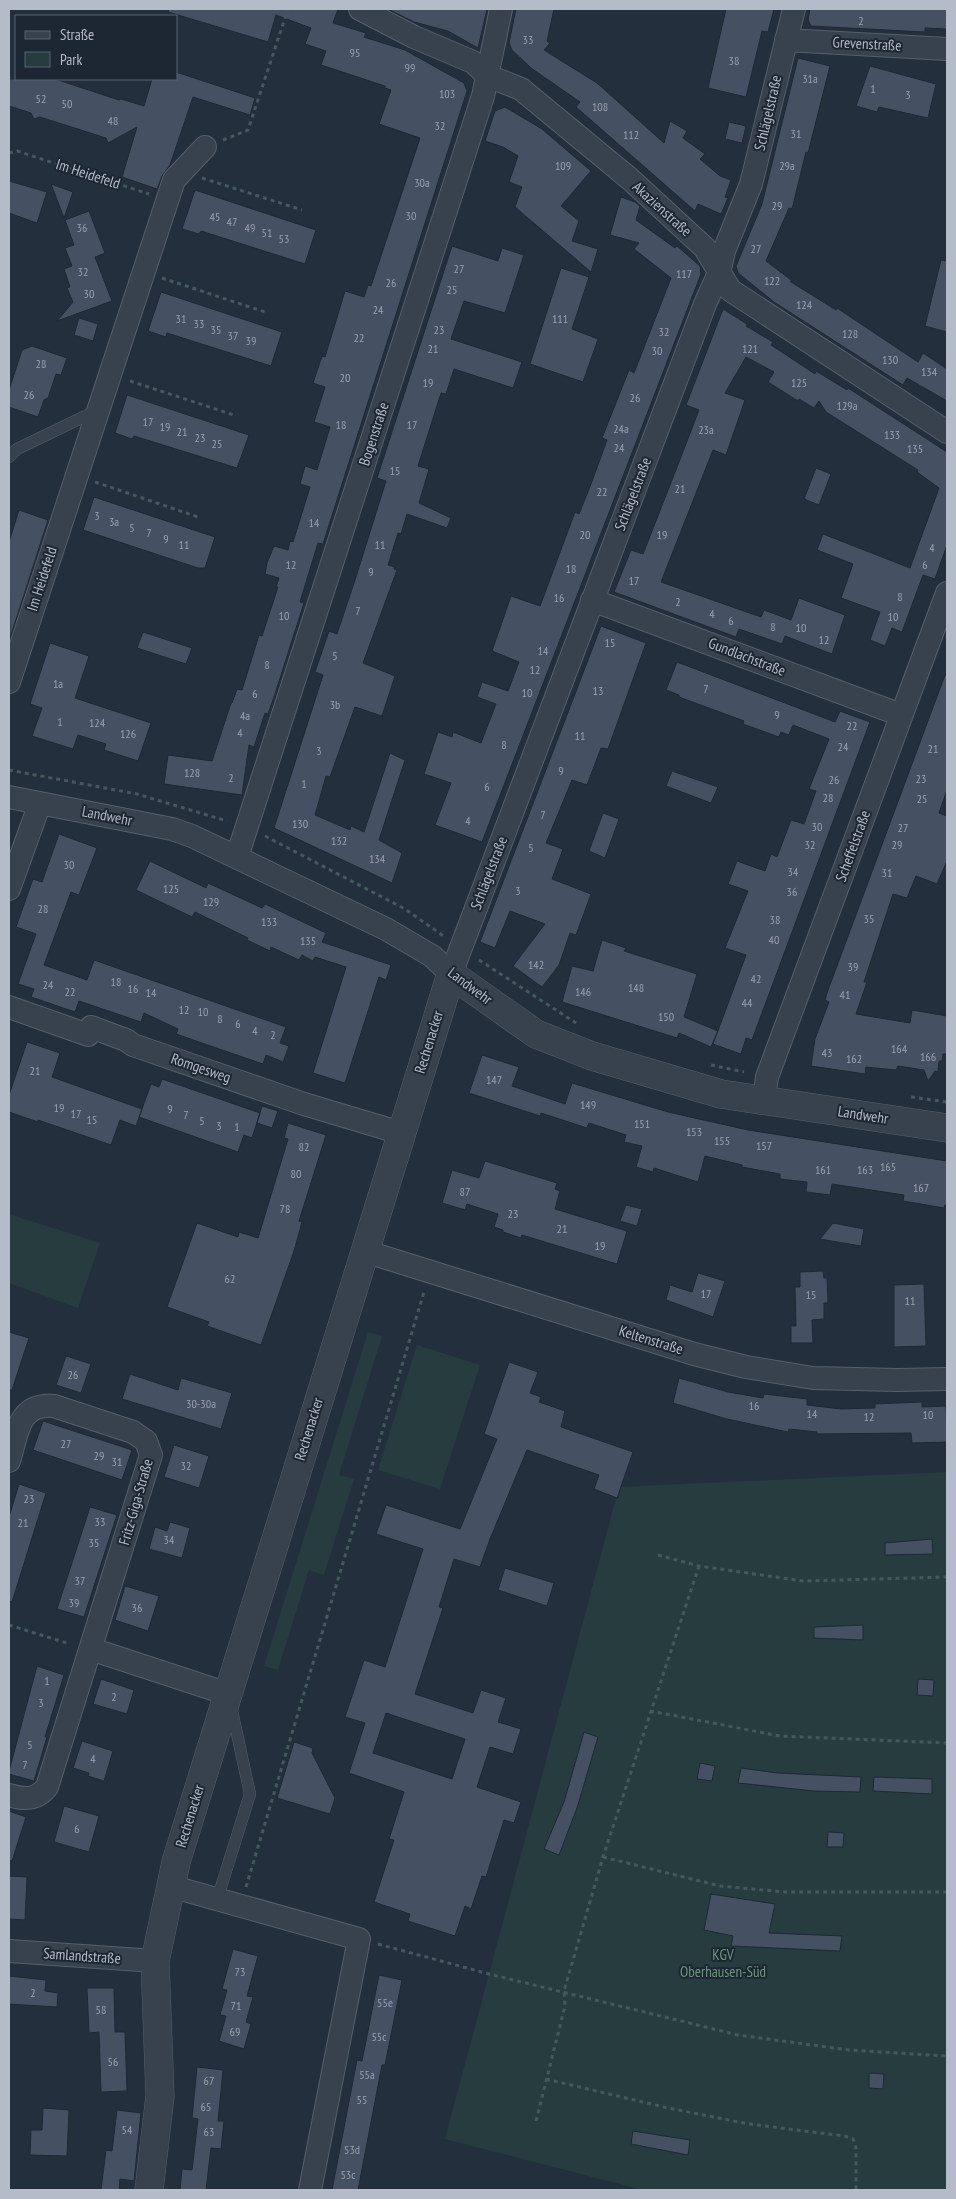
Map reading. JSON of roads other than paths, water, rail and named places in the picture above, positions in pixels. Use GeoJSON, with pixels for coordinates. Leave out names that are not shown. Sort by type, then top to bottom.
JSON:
{"type":"FeatureCollection","features":[{"type":"Feature","properties":{"kind":"street","name":"Akazienstraße"},"geometry":{"type":"LineString","coordinates":[[360,9],[414,37],[473,62],[488,76],[521,90],[630,179],[705,248],[730,290],[947,432]]}},
{"type":"Feature","properties":{"kind":"street","name":"Bogenstraße"},"geometry":{"type":"LineString","coordinates":[[238,857],[488,76],[492,47],[501,9]]}},
{"type":"Feature","properties":{"kind":"street","name":"Schlägelstraße"},"geometry":{"type":"LineString","coordinates":[[451,974],[592,600],[719,273],[724,251],[751,184],[794,9]]}},
{"type":"Feature","properties":{"kind":"street","name":"Grevenstraße"},"geometry":{"type":"LineString","coordinates":[[786,40],[947,49]]}},
{"type":"Feature","properties":{"kind":"street","name":"Im Heidefeld"},"geometry":{"type":"LineString","coordinates":[[9,682],[174,180],[205,147]]}},
{"type":"Feature","properties":{"kind":"street","name":"Scheffelstraße"},"geometry":{"type":"LineString","coordinates":[[764,1100],[767,1077],[947,593]]}},
{"type":"Feature","properties":{"kind":"street","name":"Gundlachstraße"},"geometry":{"type":"LineString","coordinates":[[592,600],[901,715]]}},
{"type":"Feature","properties":{"kind":"street","name":"Landwehr"},"geometry":{"type":"LineString","coordinates":[[9,797],[172,829],[192,836],[386,928],[432,956],[451,974],[525,1027],[552,1042],[700,1089],[947,1128]]}},
{"type":"Feature","properties":{"kind":"street"},"geometry":{"type":"LineString","coordinates":[[9,890],[40,803]]}},
{"type":"Feature","properties":{"kind":"street","name":"Rechenacker"},"geometry":{"type":"LineString","coordinates":[[149,2190],[160,2096],[155,1961],[178,1852],[451,974]]}},
{"type":"Feature","properties":{"kind":"street","name":"Romgesweg"},"geometry":{"type":"LineString","coordinates":[[9,1008],[88,1035],[91,1027],[126,1040],[133,1045],[304,1104],[401,1133]]}},
{"type":"Feature","properties":{"kind":"street","name":"Keltenstraße"},"geometry":{"type":"LineString","coordinates":[[364,1251],[694,1354],[746,1367],[827,1380],[947,1378]]}},
{"type":"Feature","properties":{"kind":"street","name":"Fritz-Giga-Straße"},"geometry":{"type":"LineString","coordinates":[[9,1460],[24,1416],[32,1408],[42,1405],[54,1406],[133,1432],[146,1441],[150,1449],[150,1460],[47,1787],[33,1798],[27,1799],[9,1795]]}},
{"type":"Feature","properties":{"kind":"street"},"geometry":{"type":"LineString","coordinates":[[91,1649],[228,1694]]}},
{"type":"Feature","properties":{"kind":"street"},"geometry":{"type":"LineString","coordinates":[[170,1886],[359,1939],[310,2190]]}},
{"type":"Feature","properties":{"kind":"street","name":"Samlandstraße"},"geometry":{"type":"LineString","coordinates":[[9,1951],[155,1961]]}},
{"type":"Feature","properties":{"kind":"lane"},"geometry":{"type":"LineString","coordinates":[[9,457],[18,449],[99,410]]}},
{"type":"Feature","properties":{"kind":"lane"},"geometry":{"type":"LineString","coordinates":[[218,1900],[250,1794],[228,1694]]}},
{"type":"Feature","properties":{"kind":"park label","name":"KGV Oberhausen-Süd"},"geometry":{"type":"Point","coordinates":[723,1964]}}]}
